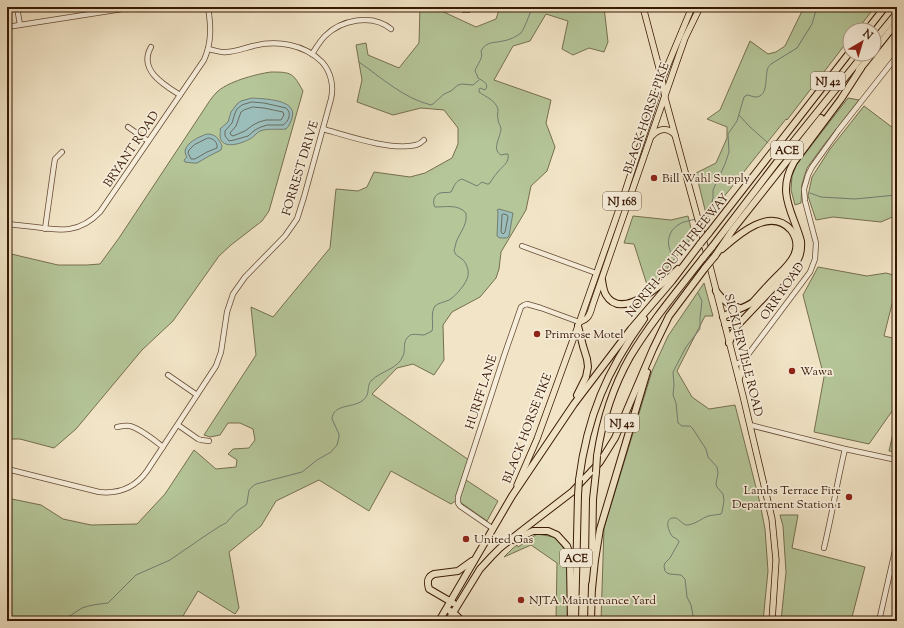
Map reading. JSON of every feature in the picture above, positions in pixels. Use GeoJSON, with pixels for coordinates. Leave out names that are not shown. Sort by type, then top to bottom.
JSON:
{"type":"FeatureCollection","features":[{"type":"Feature","properties":{"kind":"highway"},"geometry":{"type":"LineString","coordinates":[[873,22],[885,7]]}},
{"type":"Feature","properties":{"kind":"highway"},"geometry":{"type":"LineString","coordinates":[[882,31],[897,13]]}},
{"type":"Feature","properties":{"kind":"highway"},"geometry":{"type":"LineString","coordinates":[[882,41],[897,22]]}},
{"type":"Feature","properties":{"kind":"highway","name":"NORTH-SOUTH FREEWAY"},"geometry":{"type":"LineString","coordinates":[[512,496],[574,404],[627,335],[672,281],[842,62]]}},
{"type":"Feature","properties":{"kind":"highway","name":"ACE"},"geometry":{"type":"LineString","coordinates":[[591,621],[593,498],[597,456],[599,442],[616,386],[630,358],[645,334],[777,162],[858,62]]}},
{"type":"Feature","properties":{"kind":"highway","name":"NJ 42"},"geometry":{"type":"LineString","coordinates":[[448,621],[480,569],[500,548],[572,492],[600,462],[615,438],[653,349],[669,316],[715,256],[734,228],[866,62]]}},
{"type":"Feature","properties":{"kind":"highway"},"geometry":{"type":"LineString","coordinates":[[730,343],[735,329],[798,261],[802,248],[801,241],[787,199],[786,180],[794,162],[841,99],[861,68]]}},
{"type":"Feature","properties":{"kind":"highway"},"geometry":{"type":"LineString","coordinates":[[715,256],[746,230],[768,221],[783,224],[790,229],[796,241],[796,252],[791,261],[753,302],[723,316]]}},
{"type":"Feature","properties":{"kind":"highway"},"geometry":{"type":"LineString","coordinates":[[602,280],[604,290],[609,298],[617,303],[631,303],[644,297],[666,280],[700,244]]}},
{"type":"Feature","properties":{"kind":"highway","name":"ACE"},"geometry":{"type":"LineString","coordinates":[[575,621],[579,480],[588,429],[607,380],[618,359],[672,281]]}},
{"type":"Feature","properties":{"kind":"highway"},"geometry":{"type":"LineString","coordinates":[[716,291],[727,303],[741,308]]}},
{"type":"Feature","properties":{"kind":"highway"},"geometry":{"type":"LineString","coordinates":[[725,324],[734,324],[742,321]]}},
{"type":"Feature","properties":{"kind":"highway"},"geometry":{"type":"LineString","coordinates":[[560,425],[586,377],[588,367],[578,324]]}},
{"type":"Feature","properties":{"kind":"highway"},"geometry":{"type":"LineString","coordinates":[[592,588],[600,529],[653,349]]}},
{"type":"Feature","properties":{"kind":"highway","name":"BLACK HORSE PIKE"},"geometry":{"type":"LineString","coordinates":[[439,621],[512,496]]}},
{"type":"Feature","properties":{"kind":"highway"},"geometry":{"type":"LineString","coordinates":[[500,548],[533,531],[548,531],[557,535],[562,540],[567,546],[569,552],[571,621]]}},
{"type":"Feature","properties":{"kind":"highway"},"geometry":{"type":"LineString","coordinates":[[457,605],[429,589],[427,583],[428,579],[434,574],[458,571],[475,559]]}},
{"type":"Feature","properties":{"kind":"highway"},"geometry":{"type":"LineString","coordinates":[[446,609],[462,621]]}},
{"type":"Feature","properties":{"kind":"main road","name":"SICKLERVILLE ROAD"},"geometry":{"type":"LineString","coordinates":[[643,7],[662,79],[665,98],[730,343],[772,519],[776,560],[772,621]]}},
{"type":"Feature","properties":{"kind":"main road","name":"BLACK HORSE PIKE"},"geometry":{"type":"LineString","coordinates":[[512,496],[537,439],[622,201],[662,79],[692,7]]}},
{"type":"Feature","properties":{"kind":"main road","name":"BLACK HORSE PIKE"},"geometry":{"type":"LineString","coordinates":[[578,324],[588,318],[686,38],[700,7]]}},
{"type":"Feature","properties":{"kind":"main road"},"geometry":{"type":"LineString","coordinates":[[651,138],[656,132],[664,129],[670,130],[676,135]]}},
{"type":"Feature","properties":{"kind":"main road"},"geometry":{"type":"LineString","coordinates":[[622,201],[628,203]]}},
{"type":"Feature","properties":{"kind":"main road"},"geometry":{"type":"LineString","coordinates":[[602,256],[609,259]]}},
{"type":"Feature","properties":{"kind":"main road"},"geometry":{"type":"LineString","coordinates":[[739,379],[744,360]]}},
{"type":"Feature","properties":{"kind":"street"},"geometry":{"type":"LineString","coordinates":[[17,7],[20,25]]}},
{"type":"Feature","properties":{"kind":"street"},"geometry":{"type":"LineString","coordinates":[[7,27],[135,7]]}},
{"type":"Feature","properties":{"kind":"street","name":"BRYANT ROAD"},"geometry":{"type":"LineString","coordinates":[[7,224],[45,229],[72,229],[86,224],[96,217],[200,66],[208,49],[211,30],[208,7]]}},
{"type":"Feature","properties":{"kind":"street"},"geometry":{"type":"LineString","coordinates":[[457,7],[468,10]]}},
{"type":"Feature","properties":{"kind":"street"},"geometry":{"type":"LineString","coordinates":[[312,54],[325,36],[336,28],[350,22],[372,20],[383,23],[391,29]]}},
{"type":"Feature","properties":{"kind":"street","name":"FORREST DRIVE"},"geometry":{"type":"LineString","coordinates":[[7,469],[99,492],[115,492],[128,488],[139,480],[147,472],[216,366],[220,357],[227,312],[233,294],[245,277],[285,236],[296,219],[332,99],[333,91],[330,77],[324,65],[312,54],[298,48],[277,43],[226,52],[208,49]]}},
{"type":"Feature","properties":{"kind":"street"},"geometry":{"type":"LineString","coordinates":[[151,47],[148,51],[148,64],[153,74],[160,82],[180,95]]}},
{"type":"Feature","properties":{"kind":"street","name":"ORR ROAD"},"geometry":{"type":"LineString","coordinates":[[735,365],[744,360],[810,272],[815,258],[816,243],[805,202],[804,189],[812,167],[838,131],[897,56]]}},
{"type":"Feature","properties":{"kind":"street"},"geometry":{"type":"LineString","coordinates":[[128,127],[148,141]]}},
{"type":"Feature","properties":{"kind":"street"},"geometry":{"type":"LineString","coordinates":[[323,129],[367,141],[392,145],[416,145],[424,140]]}},
{"type":"Feature","properties":{"kind":"street"},"geometry":{"type":"LineString","coordinates":[[45,229],[55,159],[62,152]]}},
{"type":"Feature","properties":{"kind":"street"},"geometry":{"type":"LineString","coordinates":[[522,246],[596,273]]}},
{"type":"Feature","properties":{"kind":"street","name":"HURFF LANE"},"geometry":{"type":"LineString","coordinates":[[492,528],[460,506],[458,503],[458,497],[521,307],[527,304],[541,308],[578,324]]}},
{"type":"Feature","properties":{"kind":"street"},"geometry":{"type":"LineString","coordinates":[[168,375],[197,395]]}},
{"type":"Feature","properties":{"kind":"street"},"geometry":{"type":"LineString","coordinates":[[178,425],[198,439],[209,441]]}},
{"type":"Feature","properties":{"kind":"street"},"geometry":{"type":"LineString","coordinates":[[750,426],[897,460]]}},
{"type":"Feature","properties":{"kind":"street"},"geometry":{"type":"LineString","coordinates":[[117,427],[132,427],[163,447]]}},
{"type":"Feature","properties":{"kind":"street"},"geometry":{"type":"LineString","coordinates":[[824,548],[845,449]]}},
{"type":"Feature","properties":{"kind":"street"},"geometry":{"type":"LineString","coordinates":[[879,621],[897,542]]}},
{"type":"Feature","properties":{"kind":"green space"},"geometry":{"type":"Polygon","coordinates":[[[420,7],[433,7],[476,27],[496,19],[500,7],[604,7],[608,42],[604,52],[589,48],[573,55],[562,49],[568,21],[546,14],[530,41],[513,46],[494,80],[551,100],[546,123],[555,147],[547,171],[531,186],[526,210],[501,252],[499,269],[496,278],[480,297],[452,312],[443,325],[444,360],[434,375],[413,364],[397,368],[372,394],[469,460],[463,478],[498,501],[487,521],[457,500],[451,504],[391,471],[369,511],[319,480],[276,501],[261,526],[229,552],[239,608],[235,614],[198,591],[180,621],[7,621],[7,498],[41,505],[63,519],[91,525],[137,524],[165,494],[194,450],[216,469],[236,467],[237,460],[228,454],[233,449],[249,448],[255,440],[253,429],[240,423],[228,423],[220,435],[210,437],[204,435],[256,355],[251,307],[273,317],[330,248],[336,189],[358,191],[367,187],[374,172],[410,177],[425,173],[452,158],[458,144],[458,128],[444,110],[421,108],[393,115],[357,102],[362,80],[356,45],[366,43],[368,55],[399,68],[419,43],[420,7]]]}},
{"type":"Feature","properties":{"kind":"green space"},"geometry":{"type":"Polygon","coordinates":[[[804,7],[875,7],[863,22],[842,22],[842,48],[787,120],[786,119],[707,218],[696,173],[716,163],[727,138],[727,127],[707,119],[720,110],[750,41],[768,54],[776,52],[785,46],[804,7]]]}},
{"type":"Feature","properties":{"kind":"green space"},"geometry":{"type":"Polygon","coordinates":[[[271,72],[288,73],[297,80],[303,91],[269,211],[262,221],[219,256],[173,321],[142,350],[76,429],[54,448],[20,439],[7,439],[7,253],[58,265],[100,264],[119,238],[214,95],[227,85],[234,82],[271,72]]]}},
{"type":"Feature","properties":{"kind":"green space"},"geometry":{"type":"Polygon","coordinates":[[[848,98],[859,100],[807,168],[802,184],[801,203],[795,205],[791,190],[792,176],[797,164],[848,98]]]}},
{"type":"Feature","properties":{"kind":"green space"},"geometry":{"type":"Polygon","coordinates":[[[864,106],[897,131],[897,215],[881,222],[833,217],[816,220],[808,196],[812,177],[830,149],[864,106]]]}},
{"type":"Feature","properties":{"kind":"green space"},"geometry":{"type":"Polygon","coordinates":[[[633,216],[671,220],[688,216],[693,236],[649,291],[634,244],[624,243],[633,216]]]}},
{"type":"Feature","properties":{"kind":"green space"},"geometry":{"type":"Polygon","coordinates":[[[818,267],[867,276],[886,273],[897,276],[897,285],[884,336],[897,339],[897,404],[869,444],[814,432],[824,377],[803,295],[818,267]]]}},
{"type":"Feature","properties":{"kind":"green space"},"geometry":{"type":"Polygon","coordinates":[[[704,283],[713,316],[705,316],[677,371],[692,397],[709,409],[735,405],[760,503],[765,529],[768,571],[763,621],[601,621],[604,528],[652,371],[668,336],[704,283]]]}},
{"type":"Feature","properties":{"kind":"green space"},"geometry":{"type":"Polygon","coordinates":[[[897,425],[897,452],[889,451],[894,429],[897,425]]]}},
{"type":"Feature","properties":{"kind":"green space"},"geometry":{"type":"Polygon","coordinates":[[[780,515],[798,515],[792,548],[865,567],[851,621],[781,621],[786,572],[783,526],[780,515]]]}},
{"type":"Feature","properties":{"kind":"green space"},"geometry":{"type":"Polygon","coordinates":[[[537,534],[555,537],[565,550],[569,549],[567,621],[556,621],[557,563],[531,545],[504,557],[517,545],[518,547],[537,534]]]}},
{"type":"Feature","properties":{"kind":"water"},"geometry":{"type":"Polygon","coordinates":[[[252,98],[279,101],[290,107],[292,118],[289,125],[286,129],[269,129],[260,131],[250,139],[238,144],[228,145],[224,143],[220,136],[220,129],[228,122],[231,112],[237,104],[241,101],[252,98]]]}},
{"type":"Feature","properties":{"kind":"water"},"geometry":{"type":"Polygon","coordinates":[[[207,134],[213,135],[218,139],[222,146],[221,150],[197,163],[185,162],[184,160],[187,157],[185,149],[187,146],[199,137],[207,134]]]}},
{"type":"Feature","properties":{"kind":"water"},"geometry":{"type":"Polygon","coordinates":[[[499,209],[513,213],[509,236],[507,238],[500,238],[497,236],[497,210],[499,209]]]}},
{"type":"Feature","properties":{"kind":"waterway"},"geometry":{"type":"LineString","coordinates":[[62,621],[82,608],[91,605],[108,603],[136,575],[170,560],[226,523],[237,511],[246,505],[249,490],[256,484],[302,472],[317,460],[331,452],[337,445],[339,437],[332,419],[333,414],[339,409],[362,401],[367,396],[370,382],[401,360],[404,354],[406,340],[410,335],[424,335],[432,331],[433,312],[435,306],[455,296],[465,283],[468,274],[465,263],[456,255],[454,250],[456,242],[464,226],[466,213],[456,207],[435,207],[434,199],[436,195],[440,193],[451,192],[456,183],[462,179],[477,186],[482,182],[489,184],[508,160],[508,154],[501,155],[497,150],[497,143],[501,131],[497,106],[493,101],[479,92],[480,88],[485,90],[487,86],[478,78],[475,71],[481,59],[481,51],[483,48],[488,44],[508,40],[521,33],[533,7]]}},
{"type":"Feature","properties":{"kind":"waterway"},"geometry":{"type":"LineString","coordinates":[[699,218],[705,215],[711,206],[713,190],[729,152],[728,134],[737,121],[744,97],[747,95],[756,97],[762,94],[765,87],[768,67],[797,48],[812,24],[817,7]]}},
{"type":"Feature","properties":{"kind":"waterway"},"geometry":{"type":"LineString","coordinates":[[359,62],[402,93],[431,105],[458,85],[473,85],[479,80]]}},
{"type":"Feature","properties":{"kind":"waterway"},"geometry":{"type":"LineString","coordinates":[[739,115],[768,143]]}},
{"type":"Feature","properties":{"kind":"waterway"},"geometry":{"type":"LineString","coordinates":[[810,193],[821,197],[855,199],[897,194]]}},
{"type":"Feature","properties":{"kind":"waterway"},"geometry":{"type":"LineString","coordinates":[[674,258],[671,254],[668,240],[671,232],[680,224],[696,219]]}},
{"type":"Feature","properties":{"kind":"waterway"},"geometry":{"type":"LineString","coordinates":[[694,621],[691,605],[687,597],[685,579],[681,575],[667,573],[664,566],[679,542],[670,533],[668,521],[672,518],[677,518],[684,524],[688,525],[708,516],[721,514],[724,501],[723,494],[716,484],[718,473],[717,467],[708,457],[706,449],[693,429],[690,426],[682,426],[678,423],[676,403],[673,395],[673,372],[686,347],[700,329],[702,301],[698,293]]}},
{"type":"Feature","properties":{"kind":"place","name":"Bill Wahl Supply"},"geometry":{"type":"Point","coordinates":[654,178]}},
{"type":"Feature","properties":{"kind":"place","name":"Primrose Motel"},"geometry":{"type":"Point","coordinates":[537,334]}},
{"type":"Feature","properties":{"kind":"place","name":"Wawa"},"geometry":{"type":"Point","coordinates":[792,371]}},
{"type":"Feature","properties":{"kind":"place","name":"Lambs Terrace Fire Department Station 1"},"geometry":{"type":"Point","coordinates":[849,497]}},
{"type":"Feature","properties":{"kind":"place","name":"United Gas"},"geometry":{"type":"Point","coordinates":[466,539]}},
{"type":"Feature","properties":{"kind":"place","name":"NJTA Maintenance Yard"},"geometry":{"type":"Point","coordinates":[521,600]}}]}
